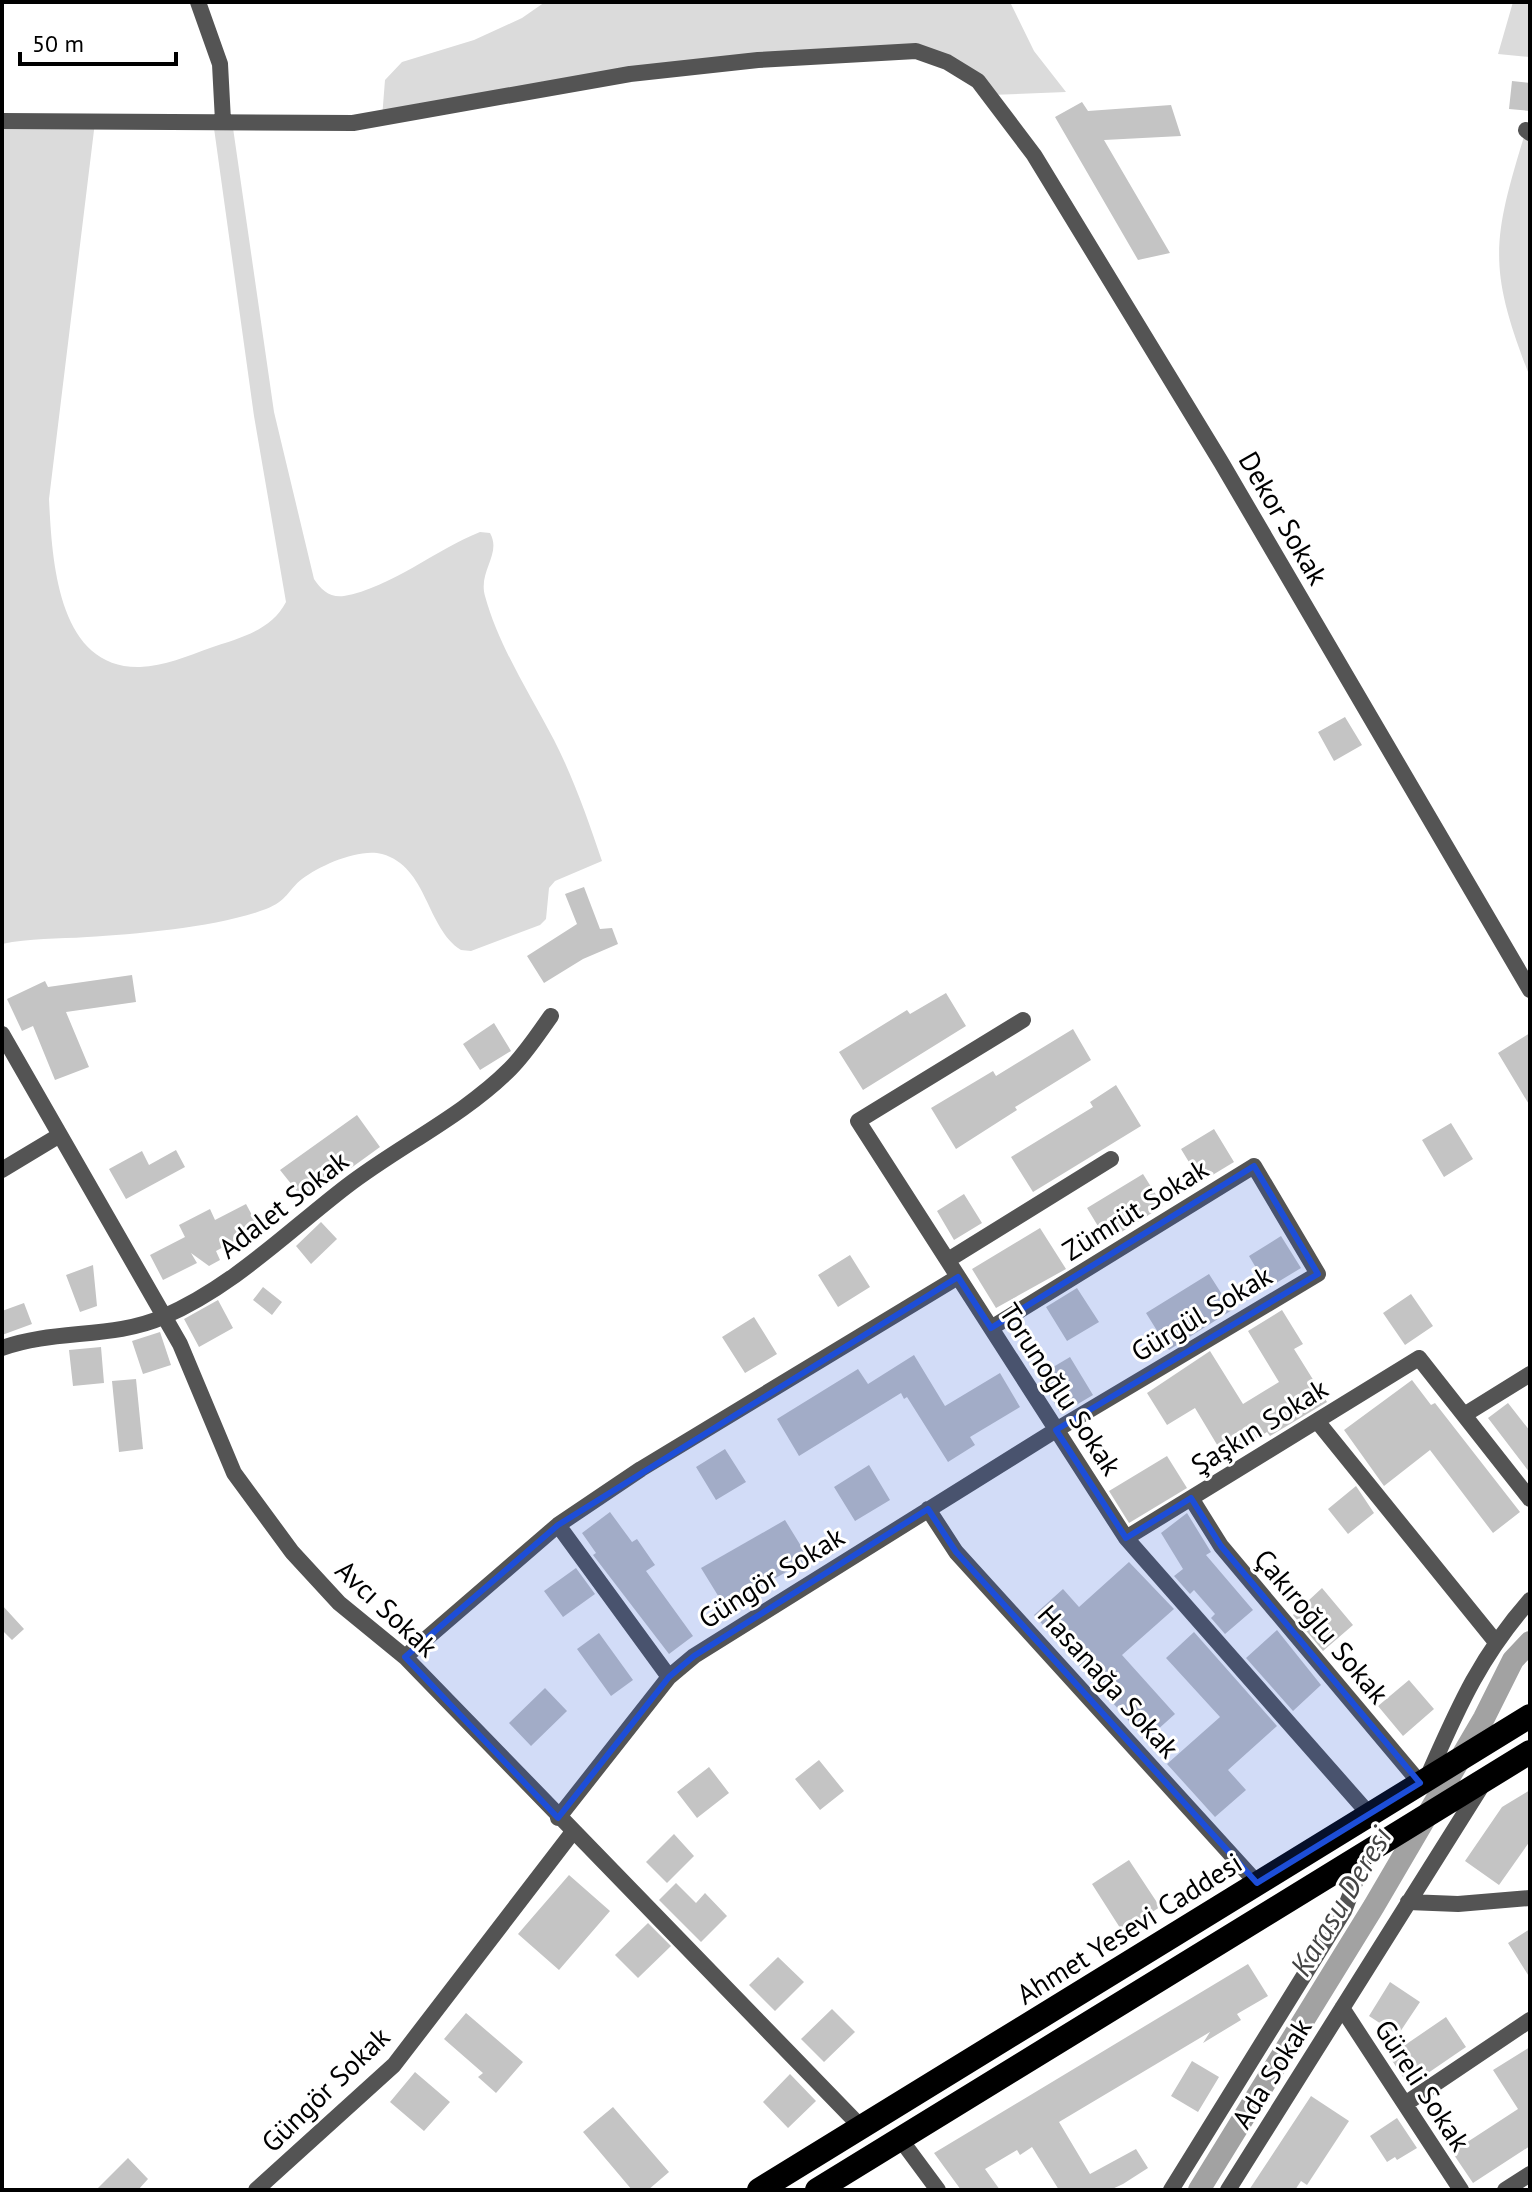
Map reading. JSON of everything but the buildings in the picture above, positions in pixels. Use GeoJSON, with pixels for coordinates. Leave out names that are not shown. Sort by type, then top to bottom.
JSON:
{"type":"FeatureCollection","features":[{"type":"Feature","properties":{"kind":"highway","name":"Ahmet Yesevi Caddesi"},"geometry":{"type":"LineString","coordinates":[[759,2190],[863,2129],[1488,1741],[1529,1712]]}},
{"type":"Feature","properties":{"kind":"highway"},"geometry":{"type":"LineString","coordinates":[[817,2190],[1530,1752]]}},
{"type":"Feature","properties":{"kind":"street"},"geometry":{"type":"LineString","coordinates":[[2,121],[223,121],[220,64],[198,2]]}},
{"type":"Feature","properties":{"kind":"street","name":"Dekor Sokak"},"geometry":{"type":"LineString","coordinates":[[223,121],[353,123],[630,74],[758,60],[862,53],[916,51],[947,62],[978,81],[1034,155],[1205,435],[1530,990]]}},
{"type":"Feature","properties":{"kind":"street","name":"Adalet Sokak"},"geometry":{"type":"LineString","coordinates":[[2,1348],[43,1336],[118,1328],[163,1317],[226,1281],[278,1245],[346,1186],[476,1098],[525,1053],[551,1016]]}},
{"type":"Feature","properties":{"kind":"street","name":"Torunoğlu Sokak"},"geometry":{"type":"LineString","coordinates":[[1023,1020],[858,1121],[1126,1538],[1369,1814]]}},
{"type":"Feature","properties":{"kind":"street","name":"Avcı Sokak"},"geometry":{"type":"LineString","coordinates":[[2,1034],[163,1317],[199,1384],[219,1442],[258,1508],[339,1603],[405,1657],[572,1833],[863,2129]]}},
{"type":"Feature","properties":{"kind":"street"},"geometry":{"type":"LineString","coordinates":[[2,1170],[60,1135]]}},
{"type":"Feature","properties":{"kind":"street"},"geometry":{"type":"LineString","coordinates":[[948,1260],[1111,1159]]}},
{"type":"Feature","properties":{"kind":"street","name":"Zümrüt Sokak"},"geometry":{"type":"LineString","coordinates":[[991,1328],[1254,1166],[1285,1219]]}},
{"type":"Feature","properties":{"kind":"street","name":"Gürgül Sokak"},"geometry":{"type":"LineString","coordinates":[[1056,1430],[1318,1274],[1285,1219]]}},
{"type":"Feature","properties":{"kind":"street"},"geometry":{"type":"LineString","coordinates":[[405,1657],[558,1525],[641,1469],[958,1277]]}},
{"type":"Feature","properties":{"kind":"street","name":"Şaşkın Sokak"},"geometry":{"type":"LineString","coordinates":[[1126,1538],[1419,1358],[1464,1415]]}},
{"type":"Feature","properties":{"kind":"street"},"geometry":{"type":"LineString","coordinates":[[1530,1374],[1464,1415],[1530,1499]]}},
{"type":"Feature","properties":{"kind":"street"},"geometry":{"type":"LineString","coordinates":[[1317,1421],[1495,1641]]}},
{"type":"Feature","properties":{"kind":"street","name":"Güngör Sokak"},"geometry":{"type":"LineString","coordinates":[[558,1818],[669,1677],[694,1656],[1056,1430]]}},
{"type":"Feature","properties":{"kind":"street","name":"Çakıroğlu Sokak"},"geometry":{"type":"LineString","coordinates":[[1191,1498],[1221,1546],[1423,1781]]}},
{"type":"Feature","properties":{"kind":"street","name":"Hasanağa Sokak"},"geometry":{"type":"LineString","coordinates":[[928,1509],[956,1552],[1257,1883]]}},
{"type":"Feature","properties":{"kind":"street"},"geometry":{"type":"LineString","coordinates":[[558,1525],[669,1677]]}},
{"type":"Feature","properties":{"kind":"street"},"geometry":{"type":"LineString","coordinates":[[1423,1781],[1467,1689],[1495,1641],[1530,1600]]}},
{"type":"Feature","properties":{"kind":"street","name":"Ada Sokak"},"geometry":{"type":"LineString","coordinates":[[1228,2190],[1486,1779]]}},
{"type":"Feature","properties":{"kind":"street","name":"Güngör Sokak"},"geometry":{"type":"LineString","coordinates":[[256,2190],[394,2065],[572,1833]]}},
{"type":"Feature","properties":{"kind":"street","name":"Ada Sokak"},"geometry":{"type":"LineString","coordinates":[[1171,2190],[1344,1911],[1366,1854]]}},
{"type":"Feature","properties":{"kind":"street"},"geometry":{"type":"LineString","coordinates":[[1408,1902],[1458,1904],[1530,1898]]}},
{"type":"Feature","properties":{"kind":"street","name":"Güreli Sokak"},"geometry":{"type":"LineString","coordinates":[[1342,2008],[1461,2190]]}},
{"type":"Feature","properties":{"kind":"street"},"geometry":{"type":"LineString","coordinates":[[1405,2104],[1530,2020]]}},
{"type":"Feature","properties":{"kind":"street"},"geometry":{"type":"LineString","coordinates":[[901,2140],[938,2190]]}},
{"type":"Feature","properties":{"kind":"street"},"geometry":{"type":"LineString","coordinates":[[1505,2190],[1530,2174]]}},
{"type":"Feature","properties":{"kind":"highlighted area"},"geometry":{"type":"Polygon","coordinates":[[[1254,1166],[1318,1274],[1056,1430],[1126,1538],[1191,1498],[1221,1546],[1420,1783],[1257,1883],[956,1552],[928,1509],[694,1656],[669,1677],[558,1818],[405,1657],[558,1525],[958,1277],[991,1328],[1254,1166]]]}},
{"type":"Feature","properties":{"kind":"shaded area"},"geometry":{"type":"Polygon","coordinates":[[[545,2],[1010,2],[1034,51],[1066,92],[990,95],[916,51],[758,60],[382,118],[385,80],[402,62],[474,40],[522,18],[545,2]]]}},
{"type":"Feature","properties":{"kind":"shaded area"},"geometry":{"type":"Polygon","coordinates":[[[1513,2],[1530,2],[1530,57],[1498,54],[1513,2]]]}},
{"type":"Feature","properties":{"kind":"shaded area"},"geometry":{"type":"Polygon","coordinates":[[[2,121],[95,122],[49,499],[57,579],[64,606],[76,631],[91,650],[112,663],[149,666],[167,663],[253,632],[272,620],[286,602],[254,416],[213,121],[232,121],[274,412],[314,579],[323,590],[334,596],[361,592],[396,577],[464,539],[480,532],[490,533],[493,548],[484,587],[491,615],[568,770],[602,861],[555,881],[549,888],[546,919],[540,925],[471,951],[461,950],[440,928],[409,871],[382,854],[362,853],[319,868],[273,906],[225,921],[154,932],[2,944],[2,121]]]}},
{"type":"Feature","properties":{"kind":"shaded area"},"geometry":{"type":"Polygon","coordinates":[[[1526,130],[1530,133],[1530,377],[1506,308],[1499,254],[1506,200],[1526,130]]]}},
{"type":"Feature","properties":{"kind":"waterway","name":"Karasu Deresi"},"geometry":{"type":"LineString","coordinates":[[1199,2190],[1374,1906],[1484,1718],[1513,1660],[1530,1642]]}}]}
